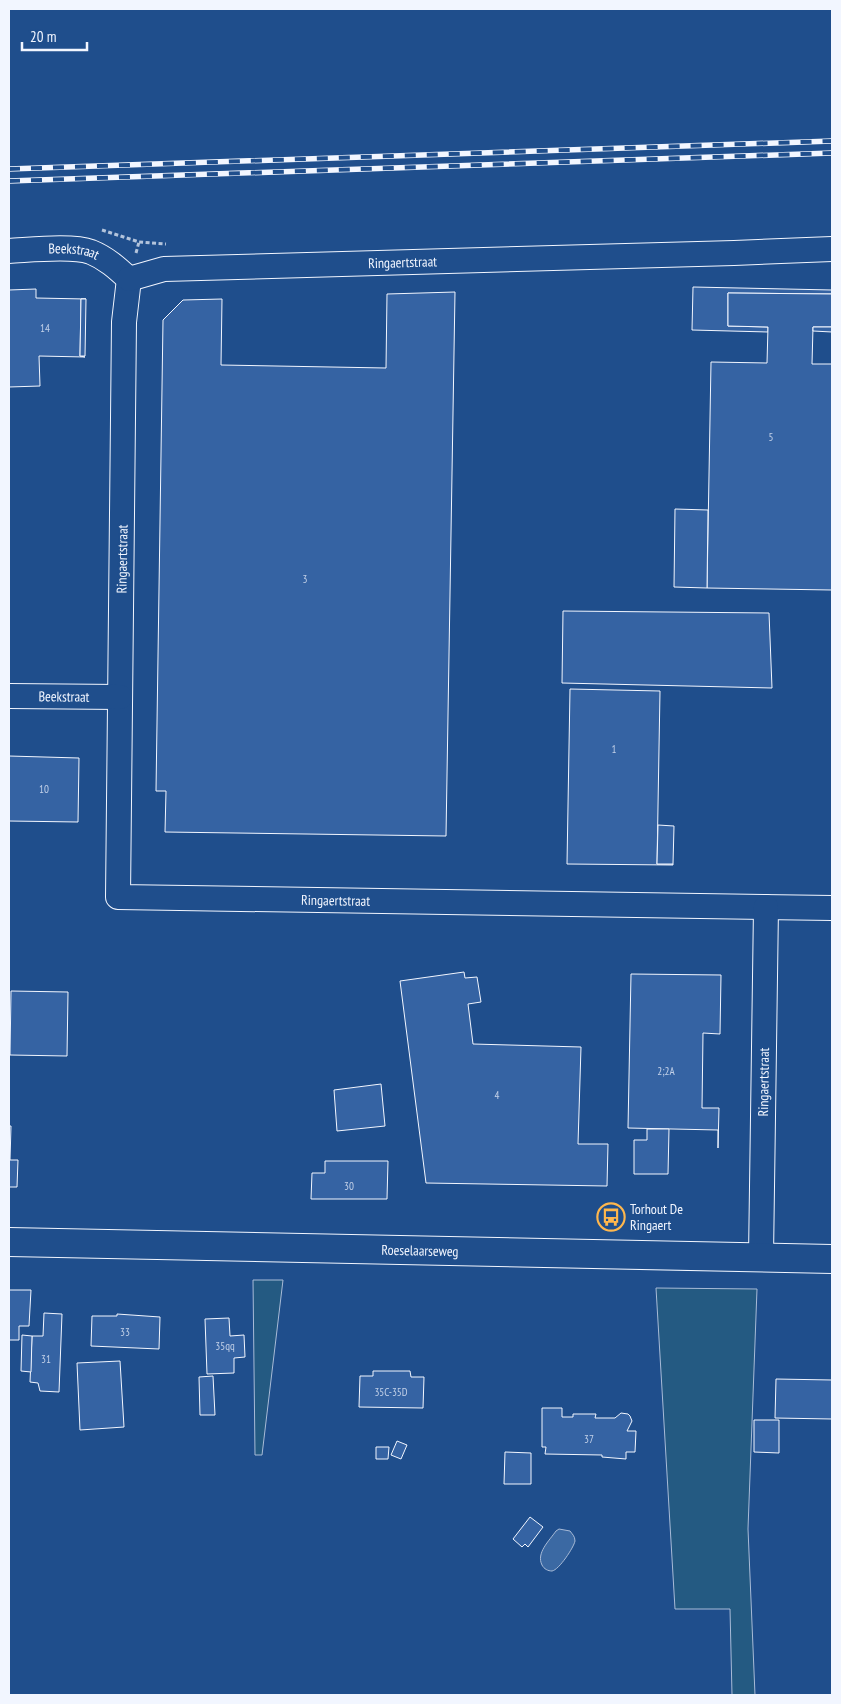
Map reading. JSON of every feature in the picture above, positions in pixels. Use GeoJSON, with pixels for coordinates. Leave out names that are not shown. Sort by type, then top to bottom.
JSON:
{"type":"FeatureCollection","features":[{"type":"Feature","properties":{"kind":"main road","name":"Roeselaarseweg"},"geometry":{"type":"LineString","coordinates":[[9,1242],[832,1259]]}},
{"type":"Feature","properties":{"kind":"street","name":"Beekstraat"},"geometry":{"type":"LineString","coordinates":[[9,251],[66,249],[89,251],[109,261],[130,279]]}},
{"type":"Feature","properties":{"kind":"street","name":"Ringaertstraat"},"geometry":{"type":"LineString","coordinates":[[832,249],[734,254],[164,269],[130,279],[124,322],[118,897],[832,908]]}},
{"type":"Feature","properties":{"kind":"street","name":"Beekstraat"},"geometry":{"type":"LineString","coordinates":[[9,696],[120,697]]}},
{"type":"Feature","properties":{"kind":"street","name":"Ringaertstraat"},"geometry":{"type":"LineString","coordinates":[[761,1257],[766,907]]}},
{"type":"Feature","properties":{"kind":"path"},"geometry":{"type":"LineString","coordinates":[[94,230],[103,230],[139,242],[175,244]]}},
{"type":"Feature","properties":{"kind":"shaded area"},"geometry":{"type":"Polygon","coordinates":[[[253,1280],[283,1280],[262,1455],[255,1455],[253,1280]]]}},
{"type":"Feature","properties":{"kind":"shaded area"},"geometry":{"type":"Polygon","coordinates":[[[656,1288],[757,1289],[748,1529],[755,1695],[732,1695],[730,1609],[675,1609],[656,1288]]]}},
{"type":"Feature","properties":{"kind":"shaded area"},"geometry":{"type":"Polygon","coordinates":[[[559,1529],[570,1531],[575,1541],[562,1563],[555,1570],[549,1571],[542,1565],[541,1556],[547,1543],[559,1529]]]}},
{"type":"Feature","properties":{"kind":"building"},"geometry":{"type":"Polygon","coordinates":[[[693,287],[832,290],[832,294],[728,293],[728,326],[768,327],[768,332],[692,330],[693,287]]]}},
{"type":"Feature","properties":{"kind":"building"},"geometry":{"type":"Polygon","coordinates":[[[36,289],[36,298],[86,299],[81,299],[80,356],[85,357],[39,356],[40,386],[9,387],[9,290],[36,289]]]}},
{"type":"Feature","properties":{"kind":"building"},"geometry":{"type":"Polygon","coordinates":[[[455,292],[446,836],[165,832],[166,791],[156,791],[163,320],[183,300],[222,299],[221,365],[386,368],[387,294],[455,292]]]}},
{"type":"Feature","properties":{"kind":"building"},"geometry":{"type":"Polygon","coordinates":[[[728,293],[832,294],[832,327],[813,327],[812,364],[832,364],[832,590],[707,588],[711,362],[767,363],[768,327],[728,326],[728,293]]]}},
{"type":"Feature","properties":{"kind":"building"},"geometry":{"type":"Polygon","coordinates":[[[81,299],[86,299],[85,356],[80,356],[81,299]]]}},
{"type":"Feature","properties":{"kind":"building"},"geometry":{"type":"Polygon","coordinates":[[[813,327],[832,327],[832,332],[813,331],[813,327]]]}},
{"type":"Feature","properties":{"kind":"building"},"geometry":{"type":"Polygon","coordinates":[[[675,509],[708,510],[707,588],[674,587],[675,509]]]}},
{"type":"Feature","properties":{"kind":"building"},"geometry":{"type":"Polygon","coordinates":[[[563,611],[769,613],[772,688],[562,683],[563,611]]]}},
{"type":"Feature","properties":{"kind":"building"},"geometry":{"type":"Polygon","coordinates":[[[570,689],[660,691],[657,864],[673,865],[567,864],[570,689]]]}},
{"type":"Feature","properties":{"kind":"building"},"geometry":{"type":"Polygon","coordinates":[[[9,756],[79,758],[78,822],[9,821],[9,756]]]}},
{"type":"Feature","properties":{"kind":"building"},"geometry":{"type":"Polygon","coordinates":[[[658,825],[674,826],[673,864],[657,864],[658,825]]]}},
{"type":"Feature","properties":{"kind":"building"},"geometry":{"type":"Polygon","coordinates":[[[464,972],[465,978],[477,977],[481,1002],[468,1004],[473,1044],[581,1047],[578,1144],[608,1144],[607,1186],[426,1183],[400,981],[464,972]]]}},
{"type":"Feature","properties":{"kind":"building"},"geometry":{"type":"Polygon","coordinates":[[[631,974],[721,975],[720,1034],[703,1033],[702,1108],[719,1108],[718,1148],[718,1130],[628,1128],[631,974]]]}},
{"type":"Feature","properties":{"kind":"building"},"geometry":{"type":"Polygon","coordinates":[[[11,991],[68,992],[67,1056],[10,1055],[11,991]]]}},
{"type":"Feature","properties":{"kind":"building"},"geometry":{"type":"Polygon","coordinates":[[[381,1084],[385,1126],[337,1131],[334,1090],[381,1084]]]}},
{"type":"Feature","properties":{"kind":"building"},"geometry":{"type":"Polygon","coordinates":[[[9,1126],[11,1126],[10,1160],[18,1160],[17,1187],[9,1187],[9,1126]]]}},
{"type":"Feature","properties":{"kind":"building"},"geometry":{"type":"Polygon","coordinates":[[[647,1129],[669,1129],[668,1174],[634,1174],[634,1140],[647,1140],[647,1129]]]}},
{"type":"Feature","properties":{"kind":"building"},"geometry":{"type":"Polygon","coordinates":[[[325,1161],[388,1161],[387,1199],[311,1199],[312,1173],[325,1173],[325,1161]]]}},
{"type":"Feature","properties":{"kind":"building"},"geometry":{"type":"Polygon","coordinates":[[[9,1290],[31,1290],[29,1326],[19,1326],[19,1340],[9,1340],[9,1290]]]}},
{"type":"Feature","properties":{"kind":"building"},"geometry":{"type":"Polygon","coordinates":[[[44,1313],[62,1314],[59,1392],[40,1391],[38,1383],[30,1382],[32,1336],[43,1336],[44,1313]]]}},
{"type":"Feature","properties":{"kind":"building"},"geometry":{"type":"Polygon","coordinates":[[[117,1314],[160,1317],[159,1349],[91,1346],[92,1316],[117,1316],[117,1314]]]}},
{"type":"Feature","properties":{"kind":"building"},"geometry":{"type":"Polygon","coordinates":[[[229,1318],[230,1336],[244,1335],[245,1357],[234,1358],[234,1373],[207,1374],[205,1319],[229,1318]]]}},
{"type":"Feature","properties":{"kind":"building"},"geometry":{"type":"Polygon","coordinates":[[[22,1335],[32,1336],[31,1372],[21,1371],[22,1335]]]}},
{"type":"Feature","properties":{"kind":"building"},"geometry":{"type":"Polygon","coordinates":[[[120,1361],[124,1427],[80,1430],[77,1363],[120,1361]]]}},
{"type":"Feature","properties":{"kind":"building"},"geometry":{"type":"Polygon","coordinates":[[[373,1371],[410,1371],[411,1377],[424,1377],[423,1408],[359,1407],[360,1376],[373,1376],[373,1371]]]}},
{"type":"Feature","properties":{"kind":"building"},"geometry":{"type":"Polygon","coordinates":[[[213,1376],[215,1415],[200,1415],[199,1377],[213,1376]]]}},
{"type":"Feature","properties":{"kind":"building"},"geometry":{"type":"Polygon","coordinates":[[[776,1379],[832,1380],[832,1419],[775,1418],[776,1379]]]}},
{"type":"Feature","properties":{"kind":"building"},"geometry":{"type":"Polygon","coordinates":[[[542,1408],[562,1408],[562,1417],[573,1417],[573,1414],[596,1414],[595,1418],[615,1418],[621,1413],[628,1414],[632,1421],[627,1431],[636,1431],[635,1452],[626,1452],[626,1459],[602,1457],[602,1455],[545,1454],[546,1447],[542,1447],[542,1408]]]}},
{"type":"Feature","properties":{"kind":"building"},"geometry":{"type":"Polygon","coordinates":[[[754,1420],[779,1420],[779,1453],[754,1452],[754,1420]]]}},
{"type":"Feature","properties":{"kind":"building"},"geometry":{"type":"Polygon","coordinates":[[[397,1441],[407,1445],[401,1459],[391,1455],[397,1441]]]}},
{"type":"Feature","properties":{"kind":"building"},"geometry":{"type":"Polygon","coordinates":[[[376,1447],[389,1447],[388,1459],[376,1459],[376,1447]]]}},
{"type":"Feature","properties":{"kind":"building"},"geometry":{"type":"Polygon","coordinates":[[[505,1452],[531,1453],[531,1484],[504,1484],[505,1452]]]}},
{"type":"Feature","properties":{"kind":"building"},"geometry":{"type":"Polygon","coordinates":[[[530,1517],[543,1527],[528,1547],[525,1544],[522,1547],[513,1539],[530,1517]]]}},
{"type":"Feature","properties":{"kind":"railway"},"geometry":{"type":"LineString","coordinates":[[9,169],[832,141]]}},
{"type":"Feature","properties":{"kind":"railway"},"geometry":{"type":"LineString","coordinates":[[9,181],[832,153]]}},
{"type":"Feature","properties":{"kind":"place","name":"Torhout De Ringaert"},"geometry":{"type":"Point","coordinates":[611,1217]}}]}
